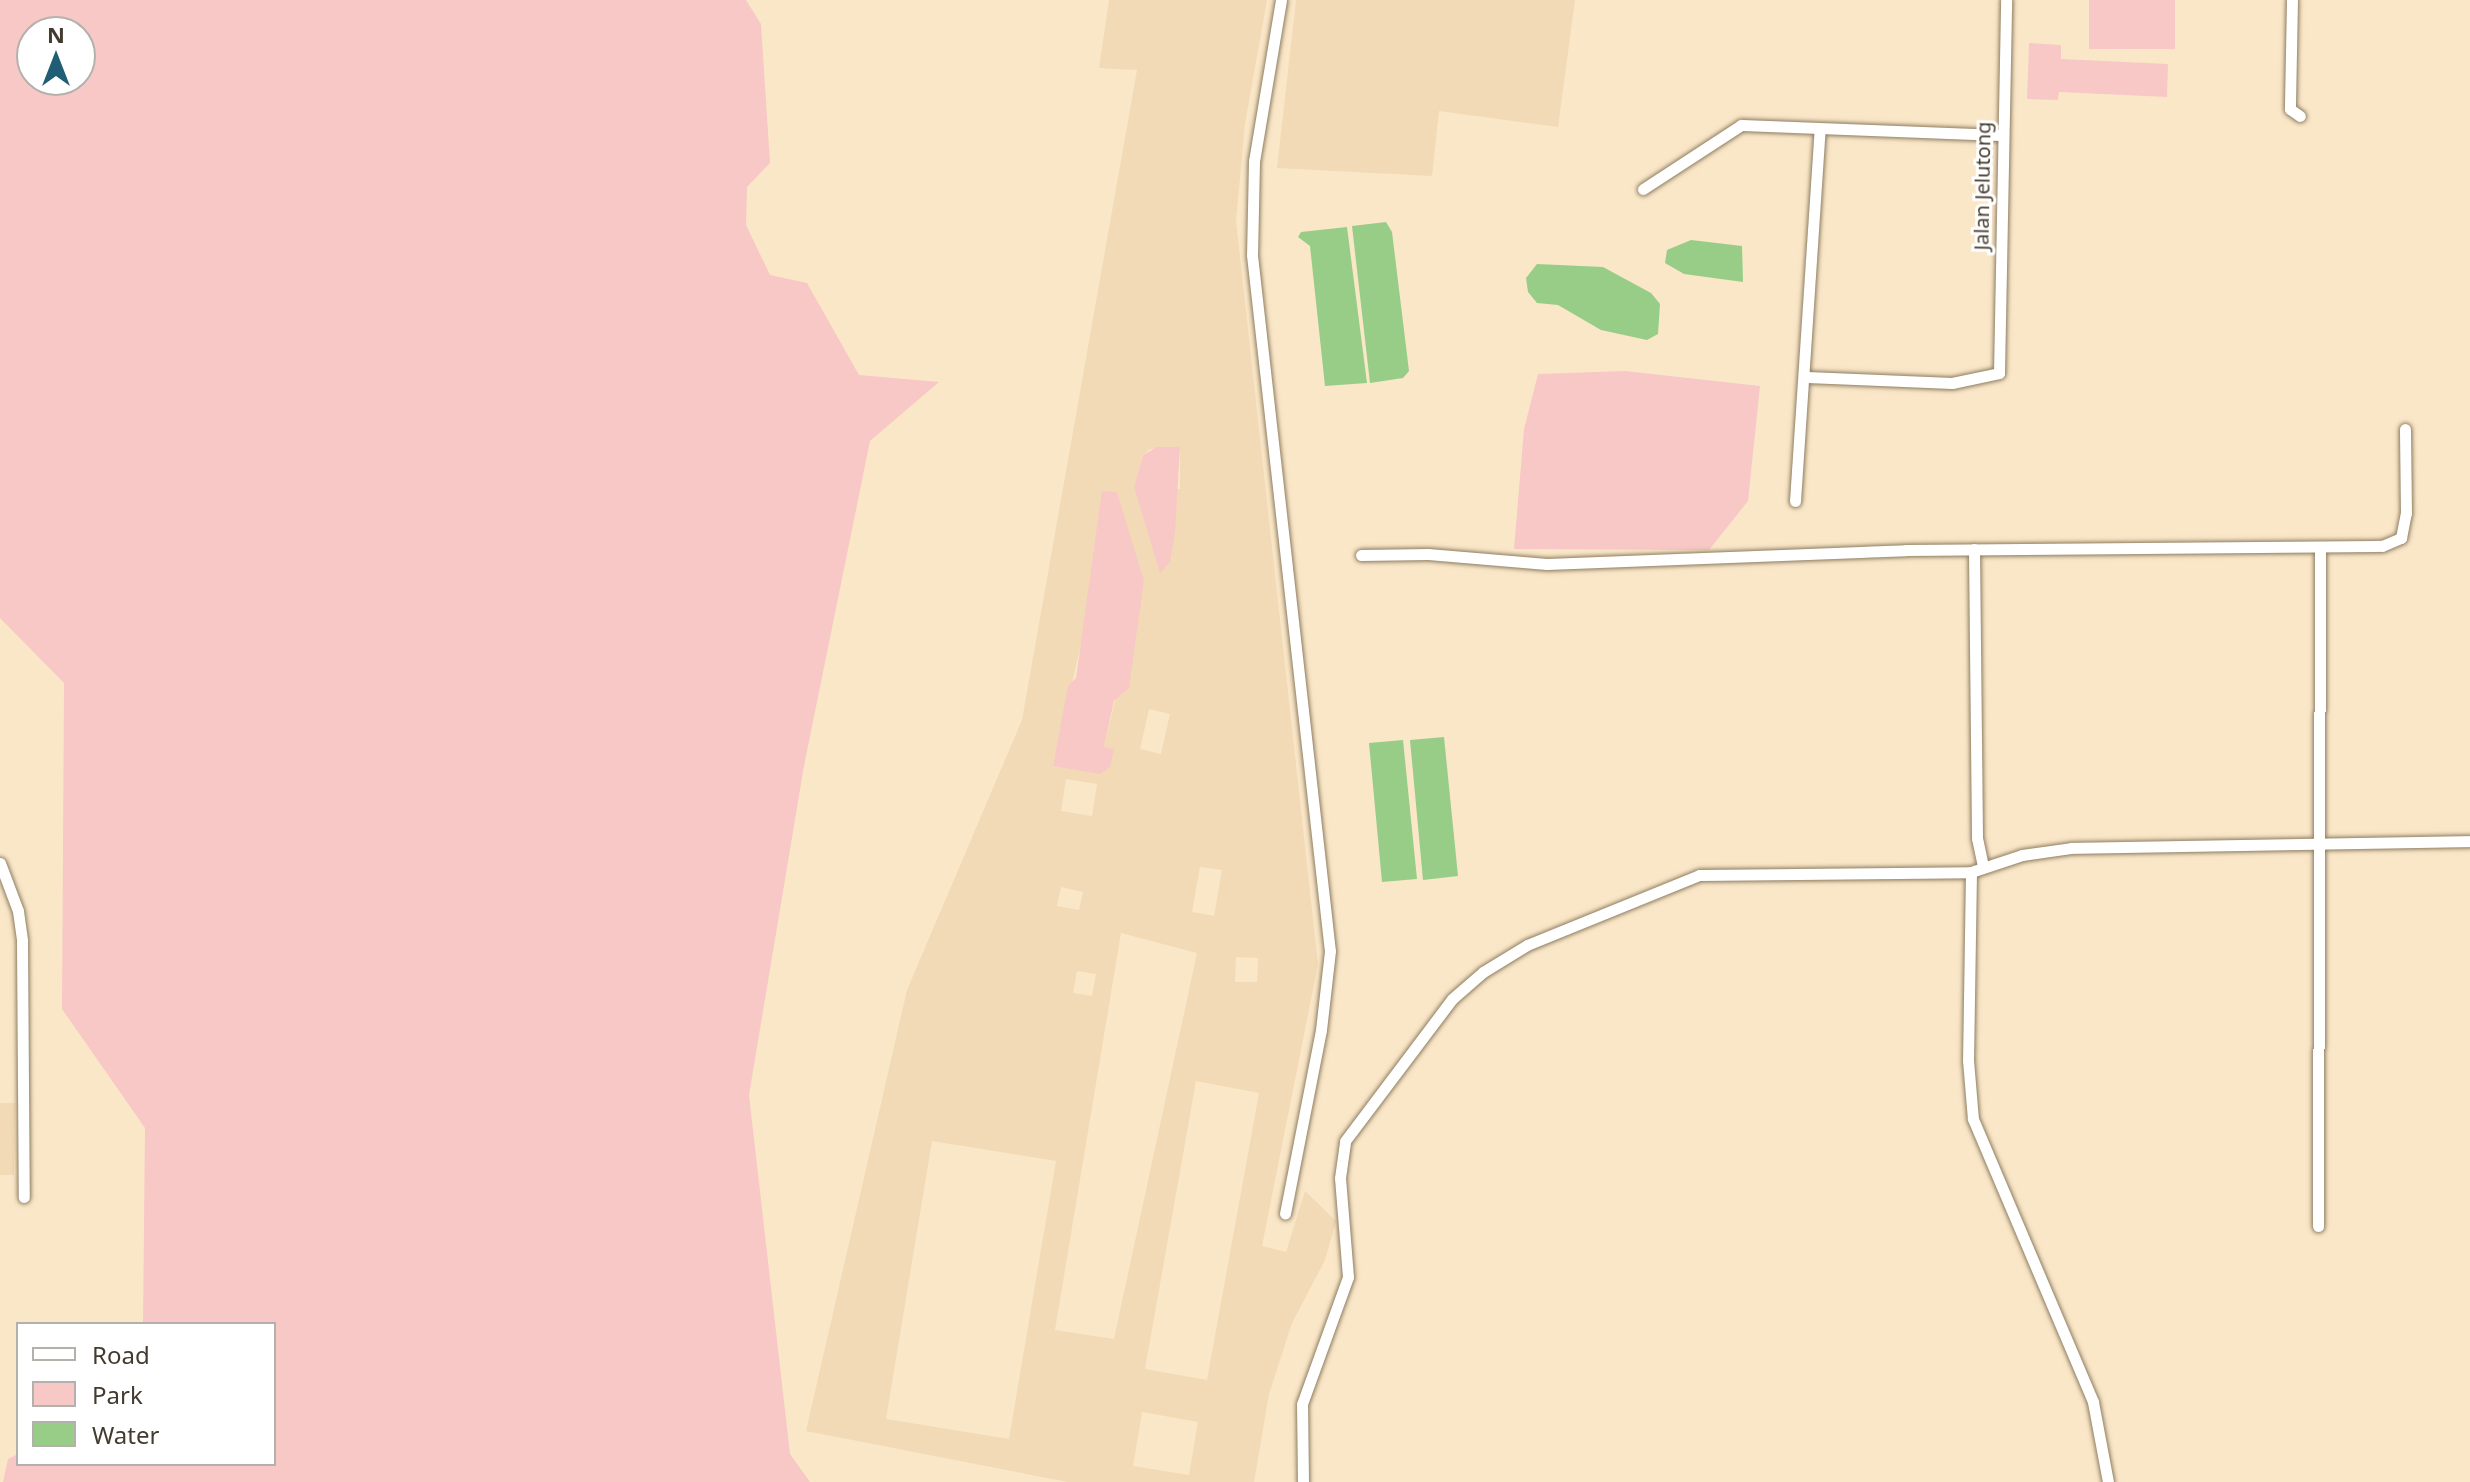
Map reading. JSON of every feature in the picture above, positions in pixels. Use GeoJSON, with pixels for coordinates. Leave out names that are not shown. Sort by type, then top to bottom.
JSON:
{"type":"FeatureCollection","features":[{"type":"Feature","properties":{"kind":"street"},"geometry":{"type":"LineString","coordinates":[[1281,0],[1254,161],[1252,255],[1330,951],[1321,1030],[1285,1214]]}},
{"type":"Feature","properties":{"kind":"street","name":"Jalan Jelutong"},"geometry":{"type":"LineString","coordinates":[[1807,377],[1952,383],[1999,373],[2001,135],[2006,0]]}},
{"type":"Feature","properties":{"kind":"street"},"geometry":{"type":"LineString","coordinates":[[2292,0],[2290,109],[2300,116]]}},
{"type":"Feature","properties":{"kind":"street"},"geometry":{"type":"LineString","coordinates":[[1643,189],[1730,128],[1751,124],[2001,135]]}},
{"type":"Feature","properties":{"kind":"street"},"geometry":{"type":"LineString","coordinates":[[1795,501],[1807,377],[1820,129]]}},
{"type":"Feature","properties":{"kind":"street"},"geometry":{"type":"LineString","coordinates":[[1361,555],[1428,554],[1547,564],[1974,549],[2160,551],[2382,546],[2401,538],[2406,513],[2405,429]]}},
{"type":"Feature","properties":{"kind":"street"},"geometry":{"type":"LineString","coordinates":[[1974,549],[1977,838],[1983,867]]}},
{"type":"Feature","properties":{"kind":"street"},"geometry":{"type":"LineString","coordinates":[[2318,1226],[2320,549]]}},
{"type":"Feature","properties":{"kind":"street"},"geometry":{"type":"LineString","coordinates":[[1303,1482],[1302,1404],[1348,1277],[1340,1159],[1355,1126],[1452,999],[1483,972],[1527,945],[1699,875],[1971,872],[2047,850],[2470,841]]}},
{"type":"Feature","properties":{"kind":"street"},"geometry":{"type":"LineString","coordinates":[[0,863],[18,911],[22,941],[24,1197]]}},
{"type":"Feature","properties":{"kind":"street"},"geometry":{"type":"LineString","coordinates":[[1971,872],[1968,1060],[1973,1119],[2093,1402],[2108,1482]]}},
{"type":"Feature","properties":{"kind":"shaded area"},"geometry":{"type":"Polygon","coordinates":[[[1109,0],[1267,0],[1245,124],[1236,221],[1318,964],[1262,1246],[1286,1252],[1305,1191],[1336,1221],[1325,1260],[1292,1323],[1269,1394],[1254,1482],[1068,1482],[806,1431],[907,990],[1022,720],[1137,70],[1099,68],[1109,0]],[[1180,447],[1150,449],[1143,455],[1134,487],[1180,489],[1180,447]],[[1116,492],[1053,765],[1113,749],[1104,747],[1144,580],[1116,492]],[[1149,709],[1140,749],[1161,754],[1170,714],[1149,709]],[[1066,779],[1061,811],[1092,816],[1097,784],[1066,779]],[[1200,867],[1192,912],[1214,916],[1222,870],[1200,867]],[[1061,887],[1057,906],[1079,910],[1083,892],[1061,887]],[[1121,933],[1055,1330],[1114,1339],[1197,953],[1121,933]],[[1236,957],[1235,982],[1257,982],[1258,958],[1236,957]],[[1077,971],[1073,993],[1092,996],[1096,974],[1077,971]],[[1196,1081],[1145,1369],[1207,1380],[1259,1093],[1196,1081]],[[932,1141],[886,1419],[1009,1439],[1056,1161],[932,1141]],[[1142,1412],[1133,1466],[1189,1475],[1198,1422],[1142,1412]]]}},
{"type":"Feature","properties":{"kind":"shaded area"},"geometry":{"type":"Polygon","coordinates":[[[1296,0],[1575,0],[1558,127],[1439,111],[1432,176],[1277,168],[1296,0]]]}},
{"type":"Feature","properties":{"kind":"shaded area"},"geometry":{"type":"Polygon","coordinates":[[[0,1103],[15,1103],[14,1175],[0,1175],[0,1103]]]}},
{"type":"Feature","properties":{"kind":"green space"},"geometry":{"type":"Polygon","coordinates":[[[0,0],[746,0],[761,24],[770,163],[747,187],[746,225],[770,275],[807,283],[859,375],[939,382],[870,441],[804,766],[749,1095],[790,1454],[810,1482],[3,1482],[8,1459],[16,1455],[16,1466],[276,1466],[276,1322],[143,1322],[145,1128],[62,1009],[64,683],[0,618],[0,0]]]}},
{"type":"Feature","properties":{"kind":"green space"},"geometry":{"type":"Polygon","coordinates":[[[2089,0],[2175,0],[2175,49],[2089,49],[2089,0]]]}},
{"type":"Feature","properties":{"kind":"green space"},"geometry":{"type":"Polygon","coordinates":[[[2029,43],[2061,45],[2061,59],[2168,64],[2167,97],[2059,92],[2058,100],[2027,99],[2029,43]]]}},
{"type":"Feature","properties":{"kind":"green space"},"geometry":{"type":"Polygon","coordinates":[[[1625,371],[1760,386],[1748,501],[1709,550],[1514,549],[1524,429],[1538,374],[1625,371]]]}},
{"type":"Feature","properties":{"kind":"green space"},"geometry":{"type":"Polygon","coordinates":[[[1157,447],[1180,447],[1175,532],[1170,562],[1160,573],[1134,487],[1143,455],[1157,447]]]}},
{"type":"Feature","properties":{"kind":"green space"},"geometry":{"type":"Polygon","coordinates":[[[1102,491],[1117,492],[1144,580],[1129,688],[1114,701],[1104,747],[1114,749],[1110,767],[1100,774],[1053,766],[1068,686],[1076,678],[1102,491]]]}},
{"type":"Feature","properties":{"kind":"water"},"geometry":{"type":"Polygon","coordinates":[[[1386,222],[1392,232],[1409,371],[1403,378],[1370,383],[1352,226],[1386,222]]]}},
{"type":"Feature","properties":{"kind":"water"},"geometry":{"type":"Polygon","coordinates":[[[1347,227],[1367,383],[1325,386],[1310,246],[1298,237],[1301,232],[1347,227]]]}},
{"type":"Feature","properties":{"kind":"water"},"geometry":{"type":"Polygon","coordinates":[[[1691,240],[1742,246],[1743,282],[1684,274],[1665,263],[1667,250],[1691,240]]]}},
{"type":"Feature","properties":{"kind":"water"},"geometry":{"type":"Polygon","coordinates":[[[1537,264],[1603,267],[1651,293],[1660,304],[1658,334],[1647,340],[1601,330],[1558,305],[1537,303],[1528,292],[1526,278],[1537,264]]]}},
{"type":"Feature","properties":{"kind":"water"},"geometry":{"type":"Polygon","coordinates":[[[1444,737],[1458,876],[1423,880],[1410,740],[1444,737]]]}},
{"type":"Feature","properties":{"kind":"water"},"geometry":{"type":"Polygon","coordinates":[[[1403,740],[1417,879],[1382,882],[1369,743],[1403,740]]]}}]}
